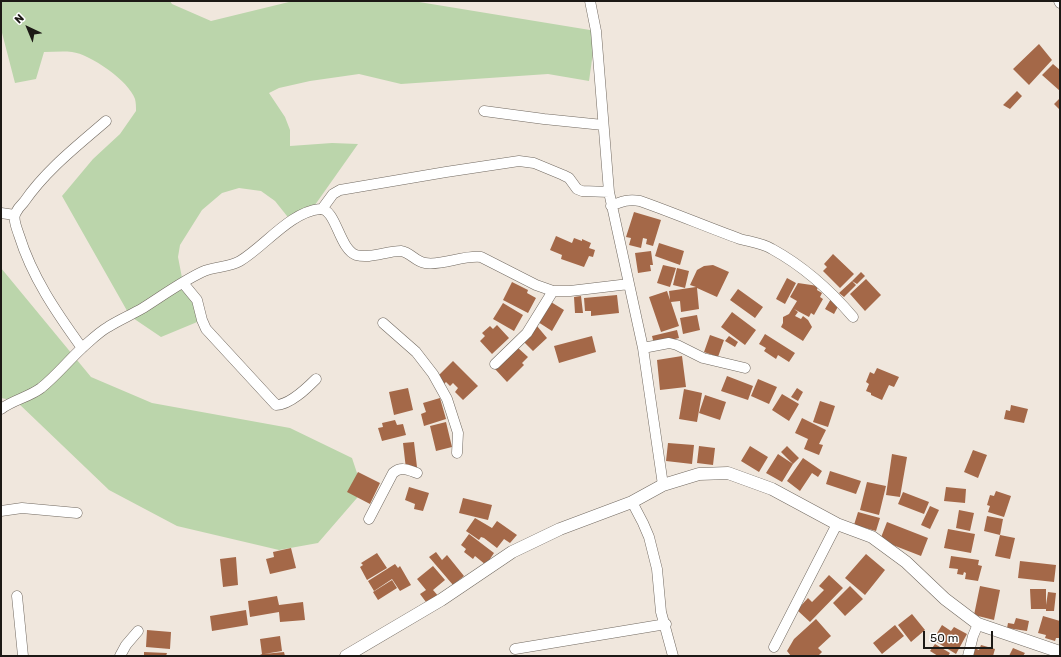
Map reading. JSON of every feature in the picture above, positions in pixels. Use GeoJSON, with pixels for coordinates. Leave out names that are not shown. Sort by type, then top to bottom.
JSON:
{"type":"FeatureCollection","features":[{"type":"Feature","properties":{"kind":"street"},"geometry":{"type":"LineString","coordinates":[[590,1],[596,32],[611,206],[643,348],[663,485]]}},
{"type":"Feature","properties":{"kind":"street"},"geometry":{"type":"LineString","coordinates":[[484,111],[603,125]]}},
{"type":"Feature","properties":{"kind":"street"},"geometry":{"type":"LineString","coordinates":[[82,348],[50,302],[37,280],[22,246],[16,225],[15,215],[34,186],[106,121]]}},
{"type":"Feature","properties":{"kind":"street"},"geometry":{"type":"LineString","coordinates":[[322,209],[333,194],[340,190],[519,161],[534,163],[563,175],[569,178],[577,189],[582,191],[609,192]]}},
{"type":"Feature","properties":{"kind":"street"},"geometry":{"type":"LineString","coordinates":[[611,206],[624,200],[640,201],[742,239],[761,243],[795,264],[825,287],[853,317]]}},
{"type":"Feature","properties":{"kind":"street"},"geometry":{"type":"LineString","coordinates":[[1,409],[39,390],[49,382],[82,348],[108,327],[130,316],[203,271],[226,267],[238,262],[254,252],[291,221],[310,212],[322,209],[327,211],[331,216],[345,245],[350,252],[356,255],[403,251],[423,263],[431,264],[474,256],[481,257],[536,285],[553,291],[570,291],[629,284]]}},
{"type":"Feature","properties":{"kind":"street"},"geometry":{"type":"LineString","coordinates":[[1,213],[15,215]]}},
{"type":"Feature","properties":{"kind":"street"},"geometry":{"type":"LineString","coordinates":[[183,283],[197,300],[206,329],[276,405],[282,405],[304,391],[316,379]]}},
{"type":"Feature","properties":{"kind":"street"},"geometry":{"type":"LineString","coordinates":[[495,364],[527,333],[553,291]]}},
{"type":"Feature","properties":{"kind":"street"},"geometry":{"type":"LineString","coordinates":[[383,323],[416,352],[433,374],[447,399],[458,433],[457,453]]}},
{"type":"Feature","properties":{"kind":"street"},"geometry":{"type":"LineString","coordinates":[[643,348],[669,343],[677,345],[703,358],[745,368]]}},
{"type":"Feature","properties":{"kind":"street"},"geometry":{"type":"LineString","coordinates":[[369,519],[392,473],[396,469],[401,468],[417,473]]}},
{"type":"Feature","properties":{"kind":"street"},"geometry":{"type":"LineString","coordinates":[[350,655],[441,600],[512,552],[560,529],[632,502],[663,485],[699,474],[728,473],[772,490],[837,524],[872,537],[906,562],[945,599],[978,624],[1060,652]]}},
{"type":"Feature","properties":{"kind":"street"},"geometry":{"type":"LineString","coordinates":[[632,502],[649,537],[657,569],[661,612],[666,624],[673,656]]}},
{"type":"Feature","properties":{"kind":"street"},"geometry":{"type":"LineString","coordinates":[[1,511],[22,508],[77,512]]}},
{"type":"Feature","properties":{"kind":"street"},"geometry":{"type":"LineString","coordinates":[[774,647],[837,524]]}},
{"type":"Feature","properties":{"kind":"street"},"geometry":{"type":"LineString","coordinates":[[17,596],[23,656]]}},
{"type":"Feature","properties":{"kind":"street"},"geometry":{"type":"LineString","coordinates":[[515,649],[666,624]]}},
{"type":"Feature","properties":{"kind":"street"},"geometry":{"type":"LineString","coordinates":[[968,656],[972,636],[978,624]]}},
{"type":"Feature","properties":{"kind":"street"},"geometry":{"type":"LineString","coordinates":[[120,656],[126,645],[138,631]]}},
{"type":"Feature","properties":{"kind":"green space"},"geometry":{"type":"Polygon","coordinates":[[[1,1],[170,1],[172,4],[211,21],[293,1],[413,1],[596,31],[589,81],[548,74],[401,84],[359,74],[310,81],[279,88],[269,93],[285,117],[290,130],[290,146],[332,143],[358,144],[310,212],[291,221],[275,201],[261,191],[239,188],[222,193],[202,210],[180,245],[178,257],[183,283],[202,320],[161,337],[130,316],[62,196],[93,159],[120,134],[136,111],[135,99],[125,84],[108,70],[89,58],[72,52],[44,52],[36,79],[15,83],[1,29],[1,1]]]}},
{"type":"Feature","properties":{"kind":"green space"},"geometry":{"type":"Polygon","coordinates":[[[1,268],[91,377],[152,403],[290,428],[352,458],[363,491],[318,543],[279,550],[177,526],[109,490],[16,401],[1,398],[1,268]]]}},
{"type":"Feature","properties":{"kind":"building"},"geometry":{"type":"Polygon","coordinates":[[[1039,44],[1052,60],[1029,85],[1013,69],[1039,44]]]}},
{"type":"Feature","properties":{"kind":"building"},"geometry":{"type":"Polygon","coordinates":[[[1053,64],[1060,70],[1060,91],[1042,75],[1053,64]]]}},
{"type":"Feature","properties":{"kind":"building"},"geometry":{"type":"Polygon","coordinates":[[[1017,91],[1022,96],[1010,109],[1003,105],[1017,91]]]}},
{"type":"Feature","properties":{"kind":"building"},"geometry":{"type":"Polygon","coordinates":[[[1060,98],[1060,110],[1054,104],[1060,98]]]}},
{"type":"Feature","properties":{"kind":"building"},"geometry":{"type":"Polygon","coordinates":[[[634,212],[661,220],[653,246],[646,244],[647,239],[643,238],[641,248],[629,245],[631,238],[626,237],[634,212]]]}},
{"type":"Feature","properties":{"kind":"building"},"geometry":{"type":"Polygon","coordinates":[[[556,236],[572,243],[574,238],[582,241],[582,239],[591,243],[589,248],[595,250],[593,257],[589,256],[584,267],[561,259],[562,255],[550,250],[556,236]]]}},
{"type":"Feature","properties":{"kind":"building"},"geometry":{"type":"Polygon","coordinates":[[[659,243],[684,251],[680,265],[655,256],[659,243]]]}},
{"type":"Feature","properties":{"kind":"building"},"geometry":{"type":"Polygon","coordinates":[[[651,251],[653,265],[650,265],[651,271],[638,273],[635,253],[651,251]]]}},
{"type":"Feature","properties":{"kind":"building"},"geometry":{"type":"Polygon","coordinates":[[[833,254],[854,274],[840,288],[823,271],[827,267],[824,264],[833,254]]]}},
{"type":"Feature","properties":{"kind":"building"},"geometry":{"type":"Polygon","coordinates":[[[663,265],[676,268],[670,287],[657,283],[663,265]]]}},
{"type":"Feature","properties":{"kind":"building"},"geometry":{"type":"Polygon","coordinates":[[[713,265],[729,272],[717,297],[697,288],[699,309],[681,312],[680,301],[671,302],[679,326],[661,332],[649,297],[667,291],[670,300],[669,291],[696,287],[690,285],[697,270],[704,266],[713,265]]]}},
{"type":"Feature","properties":{"kind":"building"},"geometry":{"type":"Polygon","coordinates":[[[677,268],[689,271],[685,288],[673,285],[677,268]]]}},
{"type":"Feature","properties":{"kind":"building"},"geometry":{"type":"Polygon","coordinates":[[[861,272],[865,276],[857,284],[852,281],[861,272]]]}},
{"type":"Feature","properties":{"kind":"building"},"geometry":{"type":"Polygon","coordinates":[[[787,278],[796,283],[785,304],[776,299],[787,278]]]}},
{"type":"Feature","properties":{"kind":"building"},"geometry":{"type":"Polygon","coordinates":[[[866,279],[881,295],[865,311],[850,294],[866,279]]]}},
{"type":"Feature","properties":{"kind":"building"},"geometry":{"type":"Polygon","coordinates":[[[852,281],[856,285],[844,297],[839,293],[852,281]]]}},
{"type":"Feature","properties":{"kind":"building"},"geometry":{"type":"Polygon","coordinates":[[[512,282],[528,290],[527,293],[536,298],[528,313],[503,300],[512,282]]]}},
{"type":"Feature","properties":{"kind":"building"},"geometry":{"type":"Polygon","coordinates":[[[798,283],[818,286],[817,290],[822,293],[820,297],[823,299],[814,315],[811,313],[809,317],[794,309],[798,312],[795,316],[801,319],[803,316],[808,320],[812,327],[803,341],[781,327],[783,317],[789,314],[797,301],[790,297],[798,283]]]}},
{"type":"Feature","properties":{"kind":"building"},"geometry":{"type":"Polygon","coordinates":[[[738,289],[763,307],[755,318],[730,300],[738,289]]]}},
{"type":"Feature","properties":{"kind":"building"},"geometry":{"type":"Polygon","coordinates":[[[617,295],[619,313],[591,316],[591,311],[585,311],[584,298],[617,295]]]}},
{"type":"Feature","properties":{"kind":"building"},"geometry":{"type":"Polygon","coordinates":[[[581,296],[583,313],[575,313],[574,297],[581,296]]]}},
{"type":"Feature","properties":{"kind":"building"},"geometry":{"type":"Polygon","coordinates":[[[832,297],[841,301],[834,314],[825,309],[832,297]]]}},
{"type":"Feature","properties":{"kind":"building"},"geometry":{"type":"Polygon","coordinates":[[[551,302],[564,310],[552,331],[538,322],[551,302]]]}},
{"type":"Feature","properties":{"kind":"building"},"geometry":{"type":"Polygon","coordinates":[[[503,303],[523,315],[514,331],[493,319],[503,303]]]}},
{"type":"Feature","properties":{"kind":"building"},"geometry":{"type":"Polygon","coordinates":[[[732,312],[756,330],[745,345],[721,327],[732,312]]]}},
{"type":"Feature","properties":{"kind":"building"},"geometry":{"type":"Polygon","coordinates":[[[697,315],[700,330],[683,334],[680,318],[697,315]]]}},
{"type":"Feature","properties":{"kind":"building"},"geometry":{"type":"Polygon","coordinates":[[[497,325],[509,338],[492,354],[480,341],[485,336],[482,333],[490,326],[493,329],[497,325]]]}},
{"type":"Feature","properties":{"kind":"building"},"geometry":{"type":"Polygon","coordinates":[[[537,326],[547,338],[533,351],[522,340],[537,326]]]}},
{"type":"Feature","properties":{"kind":"building"},"geometry":{"type":"Polygon","coordinates":[[[677,330],[679,338],[654,344],[652,336],[677,330]]]}},
{"type":"Feature","properties":{"kind":"building"},"geometry":{"type":"Polygon","coordinates":[[[765,334],[795,353],[789,362],[778,355],[776,359],[764,351],[766,348],[759,344],[765,334]]]}},
{"type":"Feature","properties":{"kind":"building"},"geometry":{"type":"Polygon","coordinates":[[[710,335],[724,340],[718,357],[704,352],[710,335]]]}},
{"type":"Feature","properties":{"kind":"building"},"geometry":{"type":"Polygon","coordinates":[[[592,336],[596,352],[559,363],[554,346],[592,336]]]}},
{"type":"Feature","properties":{"kind":"building"},"geometry":{"type":"Polygon","coordinates":[[[729,336],[738,342],[735,347],[725,341],[729,336]]]}},
{"type":"Feature","properties":{"kind":"building"},"geometry":{"type":"Polygon","coordinates":[[[517,347],[528,357],[522,363],[524,365],[507,382],[495,369],[517,347]]]}},
{"type":"Feature","properties":{"kind":"building"},"geometry":{"type":"Polygon","coordinates":[[[682,356],[686,387],[660,390],[657,360],[682,356]]]}},
{"type":"Feature","properties":{"kind":"building"},"geometry":{"type":"Polygon","coordinates":[[[453,361],[478,386],[463,400],[455,392],[458,388],[453,383],[450,386],[446,382],[444,384],[437,377],[453,361]]]}},
{"type":"Feature","properties":{"kind":"building"},"geometry":{"type":"Polygon","coordinates":[[[877,368],[899,377],[894,387],[889,385],[882,400],[866,391],[869,384],[866,382],[870,372],[874,374],[877,368]]]}},
{"type":"Feature","properties":{"kind":"building"},"geometry":{"type":"Polygon","coordinates":[[[727,376],[753,386],[748,400],[721,391],[727,376]]]}},
{"type":"Feature","properties":{"kind":"building"},"geometry":{"type":"Polygon","coordinates":[[[758,379],[777,387],[769,404],[751,396],[758,379]]]}},
{"type":"Feature","properties":{"kind":"building"},"geometry":{"type":"Polygon","coordinates":[[[408,388],[413,410],[394,415],[389,392],[408,388]]]}},
{"type":"Feature","properties":{"kind":"building"},"geometry":{"type":"Polygon","coordinates":[[[797,388],[803,392],[798,401],[791,397],[797,388]]]}},
{"type":"Feature","properties":{"kind":"building"},"geometry":{"type":"Polygon","coordinates":[[[684,389],[702,393],[697,422],[679,419],[684,389]]]}},
{"type":"Feature","properties":{"kind":"building"},"geometry":{"type":"Polygon","coordinates":[[[782,394],[799,404],[789,421],[772,410],[782,394]]]}},
{"type":"Feature","properties":{"kind":"building"},"geometry":{"type":"Polygon","coordinates":[[[705,395],[726,402],[720,420],[699,413],[705,395]]]}},
{"type":"Feature","properties":{"kind":"building"},"geometry":{"type":"Polygon","coordinates":[[[440,398],[446,419],[424,426],[421,414],[426,412],[423,403],[440,398]]]}},
{"type":"Feature","properties":{"kind":"building"},"geometry":{"type":"Polygon","coordinates":[[[820,401],[835,406],[828,427],[813,422],[820,401]]]}},
{"type":"Feature","properties":{"kind":"building"},"geometry":{"type":"Polygon","coordinates":[[[1011,405],[1028,409],[1024,423],[1004,419],[1006,410],[1010,411],[1011,405]]]}},
{"type":"Feature","properties":{"kind":"building"},"geometry":{"type":"Polygon","coordinates":[[[802,418],[826,430],[819,444],[823,445],[819,455],[804,449],[808,439],[795,433],[802,418]]]}},
{"type":"Feature","properties":{"kind":"building"},"geometry":{"type":"Polygon","coordinates":[[[395,420],[397,425],[403,424],[406,435],[382,441],[378,428],[383,427],[382,423],[395,420]]]}},
{"type":"Feature","properties":{"kind":"building"},"geometry":{"type":"Polygon","coordinates":[[[446,422],[452,447],[436,451],[430,426],[446,422]]]}},
{"type":"Feature","properties":{"kind":"building"},"geometry":{"type":"Polygon","coordinates":[[[414,442],[417,467],[406,469],[403,443],[414,442]]]}},
{"type":"Feature","properties":{"kind":"building"},"geometry":{"type":"Polygon","coordinates":[[[668,443],[694,445],[692,464],[666,461],[668,443]]]}},
{"type":"Feature","properties":{"kind":"building"},"geometry":{"type":"Polygon","coordinates":[[[699,446],[715,448],[713,465],[697,463],[699,446]]]}},
{"type":"Feature","properties":{"kind":"building"},"geometry":{"type":"Polygon","coordinates":[[[750,446],[768,457],[759,472],[741,461],[750,446]]]}},
{"type":"Feature","properties":{"kind":"building"},"geometry":{"type":"Polygon","coordinates":[[[787,446],[799,458],[793,464],[781,452],[787,446]]]}},
{"type":"Feature","properties":{"kind":"building"},"geometry":{"type":"Polygon","coordinates":[[[973,450],[987,455],[978,478],[964,472],[973,450]]]}},
{"type":"Feature","properties":{"kind":"building"},"geometry":{"type":"Polygon","coordinates":[[[778,454],[793,464],[782,482],[766,473],[778,454]]]}},
{"type":"Feature","properties":{"kind":"building"},"geometry":{"type":"Polygon","coordinates":[[[892,454],[907,457],[900,497],[886,495],[892,454]]]}},
{"type":"Feature","properties":{"kind":"building"},"geometry":{"type":"Polygon","coordinates":[[[803,458],[822,471],[818,477],[812,473],[800,491],[787,481],[803,458]]]}},
{"type":"Feature","properties":{"kind":"building"},"geometry":{"type":"Polygon","coordinates":[[[830,471],[861,481],[856,494],[826,484],[830,471]]]}},
{"type":"Feature","properties":{"kind":"building"},"geometry":{"type":"Polygon","coordinates":[[[358,472],[380,483],[370,504],[347,492],[358,472]]]}},
{"type":"Feature","properties":{"kind":"building"},"geometry":{"type":"Polygon","coordinates":[[[867,482],[886,486],[879,515],[860,510],[867,482]]]}},
{"type":"Feature","properties":{"kind":"building"},"geometry":{"type":"Polygon","coordinates":[[[409,487],[429,493],[423,511],[414,509],[415,504],[405,500],[409,487]]]}},
{"type":"Feature","properties":{"kind":"building"},"geometry":{"type":"Polygon","coordinates":[[[946,487],[966,489],[965,503],[944,501],[946,487]]]}},
{"type":"Feature","properties":{"kind":"building"},"geometry":{"type":"Polygon","coordinates":[[[996,491],[1011,496],[1004,517],[988,512],[990,506],[987,505],[990,495],[994,496],[996,491]]]}},
{"type":"Feature","properties":{"kind":"building"},"geometry":{"type":"Polygon","coordinates":[[[903,492],[929,502],[924,514],[898,504],[903,492]]]}},
{"type":"Feature","properties":{"kind":"building"},"geometry":{"type":"Polygon","coordinates":[[[463,498],[492,505],[488,520],[459,513],[463,498]]]}},
{"type":"Feature","properties":{"kind":"building"},"geometry":{"type":"Polygon","coordinates":[[[930,506],[939,510],[930,529],[921,525],[930,506]]]}},
{"type":"Feature","properties":{"kind":"building"},"geometry":{"type":"Polygon","coordinates":[[[959,510],[974,513],[970,531],[956,528],[959,510]]]}},
{"type":"Feature","properties":{"kind":"building"},"geometry":{"type":"Polygon","coordinates":[[[858,512],[880,518],[876,531],[854,525],[858,512]]]}},
{"type":"Feature","properties":{"kind":"building"},"geometry":{"type":"Polygon","coordinates":[[[987,516],[1003,519],[1000,535],[984,531],[987,516]]]}},
{"type":"Feature","properties":{"kind":"building"},"geometry":{"type":"Polygon","coordinates":[[[475,518],[492,528],[497,521],[517,535],[510,543],[504,539],[497,548],[484,538],[481,537],[479,540],[466,531],[475,518]]]}},
{"type":"Feature","properties":{"kind":"building"},"geometry":{"type":"Polygon","coordinates":[[[887,522],[928,538],[921,556],[880,540],[887,522]]]}},
{"type":"Feature","properties":{"kind":"building"},"geometry":{"type":"Polygon","coordinates":[[[948,529],[975,534],[971,553],[944,548],[948,529]]]}},
{"type":"Feature","properties":{"kind":"building"},"geometry":{"type":"Polygon","coordinates":[[[469,534],[494,553],[486,565],[475,556],[473,559],[464,552],[466,549],[461,545],[469,534]]]}},
{"type":"Feature","properties":{"kind":"building"},"geometry":{"type":"Polygon","coordinates":[[[1000,535],[1015,538],[1010,559],[995,556],[1000,535]]]}},
{"type":"Feature","properties":{"kind":"building"},"geometry":{"type":"Polygon","coordinates":[[[291,548],[296,568],[270,574],[266,559],[274,557],[273,552],[291,548]]]}},
{"type":"Feature","properties":{"kind":"building"},"geometry":{"type":"Polygon","coordinates":[[[436,552],[442,560],[447,555],[464,576],[453,585],[429,557],[436,552]]]}},
{"type":"Feature","properties":{"kind":"building"},"geometry":{"type":"Polygon","coordinates":[[[377,553],[387,568],[367,580],[360,567],[363,565],[361,563],[377,553]]]}},
{"type":"Feature","properties":{"kind":"building"},"geometry":{"type":"Polygon","coordinates":[[[866,554],[885,570],[865,595],[845,578],[866,554]]]}},
{"type":"Feature","properties":{"kind":"building"},"geometry":{"type":"Polygon","coordinates":[[[951,556],[979,560],[978,565],[982,566],[978,581],[965,579],[966,573],[964,572],[963,575],[957,574],[958,569],[949,568],[951,556]]]}},
{"type":"Feature","properties":{"kind":"building"},"geometry":{"type":"Polygon","coordinates":[[[236,557],[238,585],[223,587],[220,559],[236,557]]]}},
{"type":"Feature","properties":{"kind":"building"},"geometry":{"type":"Polygon","coordinates":[[[1020,561],[1056,565],[1054,582],[1018,578],[1020,561]]]}},
{"type":"Feature","properties":{"kind":"building"},"geometry":{"type":"Polygon","coordinates":[[[395,564],[398,568],[400,566],[411,585],[400,591],[392,579],[374,591],[368,581],[395,564]]]}},
{"type":"Feature","properties":{"kind":"building"},"geometry":{"type":"Polygon","coordinates":[[[433,566],[445,580],[433,590],[440,598],[429,606],[420,594],[426,590],[417,579],[433,566]]]}},
{"type":"Feature","properties":{"kind":"building"},"geometry":{"type":"Polygon","coordinates":[[[829,575],[843,588],[810,622],[797,610],[808,598],[812,602],[824,590],[819,586],[829,575]]]}},
{"type":"Feature","properties":{"kind":"building"},"geometry":{"type":"Polygon","coordinates":[[[392,580],[397,588],[378,600],[373,592],[392,580]]]}},
{"type":"Feature","properties":{"kind":"building"},"geometry":{"type":"Polygon","coordinates":[[[850,586],[863,599],[845,616],[833,603],[850,586]]]}},
{"type":"Feature","properties":{"kind":"building"},"geometry":{"type":"Polygon","coordinates":[[[980,586],[1000,590],[994,620],[974,615],[980,586]]]}},
{"type":"Feature","properties":{"kind":"building"},"geometry":{"type":"Polygon","coordinates":[[[1030,589],[1046,589],[1046,605],[1048,592],[1056,593],[1054,611],[1046,611],[1046,609],[1031,609],[1030,589]]]}},
{"type":"Feature","properties":{"kind":"building"},"geometry":{"type":"Polygon","coordinates":[[[277,596],[279,605],[303,602],[305,620],[280,622],[279,612],[250,617],[248,601],[277,596]]]}},
{"type":"Feature","properties":{"kind":"building"},"geometry":{"type":"Polygon","coordinates":[[[246,610],[248,625],[212,631],[210,616],[246,610]]]}},
{"type":"Feature","properties":{"kind":"building"},"geometry":{"type":"Polygon","coordinates":[[[912,614],[925,630],[911,642],[898,625],[912,614]]]}},
{"type":"Feature","properties":{"kind":"building"},"geometry":{"type":"Polygon","coordinates":[[[1043,616],[1060,621],[1060,638],[1056,638],[1055,641],[1045,638],[1046,635],[1038,633],[1043,616]]]}},
{"type":"Feature","properties":{"kind":"building"},"geometry":{"type":"Polygon","coordinates":[[[1016,618],[1029,621],[1027,631],[1007,628],[1008,623],[1014,624],[1016,618]]]}},
{"type":"Feature","properties":{"kind":"building"},"geometry":{"type":"Polygon","coordinates":[[[816,619],[831,636],[818,648],[822,652],[818,656],[791,656],[787,651],[794,639],[816,619]]]}},
{"type":"Feature","properties":{"kind":"building"},"geometry":{"type":"Polygon","coordinates":[[[895,625],[904,636],[882,654],[873,643],[895,625]]]}},
{"type":"Feature","properties":{"kind":"building"},"geometry":{"type":"Polygon","coordinates":[[[942,625],[951,631],[954,627],[967,634],[956,654],[933,640],[942,625]]]}},
{"type":"Feature","properties":{"kind":"building"},"geometry":{"type":"Polygon","coordinates":[[[147,630],[171,632],[170,649],[146,647],[147,630]]]}},
{"type":"Feature","properties":{"kind":"building"},"geometry":{"type":"Polygon","coordinates":[[[280,636],[282,651],[264,654],[284,652],[285,656],[260,656],[262,654],[260,639],[280,636]]]}},
{"type":"Feature","properties":{"kind":"building"},"geometry":{"type":"Polygon","coordinates":[[[935,644],[950,653],[948,656],[938,656],[930,651],[935,644]]]}},
{"type":"Feature","properties":{"kind":"building"},"geometry":{"type":"Polygon","coordinates":[[[981,645],[995,649],[993,656],[971,656],[974,648],[979,650],[981,645]]]}},
{"type":"Feature","properties":{"kind":"building"},"geometry":{"type":"Polygon","coordinates":[[[1013,648],[1025,653],[1023,656],[1009,656],[1013,648]]]}},
{"type":"Feature","properties":{"kind":"building"},"geometry":{"type":"Polygon","coordinates":[[[144,652],[167,653],[166,656],[144,656],[144,652]]]}}]}
